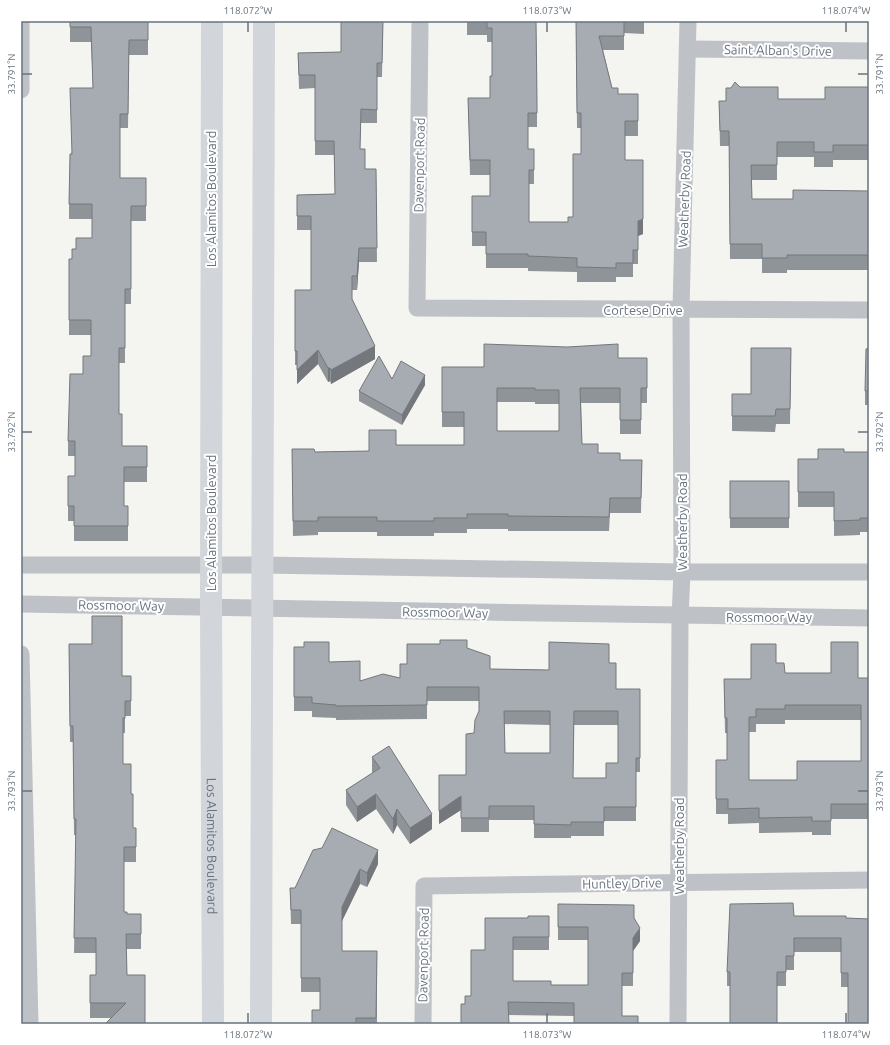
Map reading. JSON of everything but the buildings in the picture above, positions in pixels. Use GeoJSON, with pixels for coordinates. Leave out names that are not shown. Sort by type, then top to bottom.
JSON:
{"type":"FeatureCollection","features":[{"type":"Feature","properties":{"kind":"main road","name":"Los Alamitos Boulevard"},"geometry":{"type":"LineString","coordinates":[[212,21],[211,606],[213,1024]]}},
{"type":"Feature","properties":{"kind":"main road"},"geometry":{"type":"LineString","coordinates":[[261,1024],[264,21]]}},
{"type":"Feature","properties":{"kind":"street"},"geometry":{"type":"LineString","coordinates":[[21,21],[21,90]]}},
{"type":"Feature","properties":{"kind":"street","name":"Davenport Road"},"geometry":{"type":"LineString","coordinates":[[417,308],[420,21]]}},
{"type":"Feature","properties":{"kind":"street","name":"Weatherby Road"},"geometry":{"type":"LineString","coordinates":[[678,1024],[680,617],[682,572],[681,310],[688,21]]}},
{"type":"Feature","properties":{"kind":"street","name":"Saint Alban's Drive"},"geometry":{"type":"LineString","coordinates":[[688,49],[869,51]]}},
{"type":"Feature","properties":{"kind":"street","name":"Cortese Drive"},"geometry":{"type":"LineString","coordinates":[[417,308],[869,310]]}},
{"type":"Feature","properties":{"kind":"street"},"geometry":{"type":"LineString","coordinates":[[21,565],[212,566],[263,564],[682,572],[869,572]]}},
{"type":"Feature","properties":{"kind":"street","name":"Rossmoor Way"},"geometry":{"type":"LineString","coordinates":[[21,604],[211,606],[262,609],[680,617],[869,618]]}},
{"type":"Feature","properties":{"kind":"street"},"geometry":{"type":"LineString","coordinates":[[21,654],[30,1024]]}},
{"type":"Feature","properties":{"kind":"street","name":"Huntley Drive"},"geometry":{"type":"LineString","coordinates":[[424,886],[869,880]]}},
{"type":"Feature","properties":{"kind":"street","name":"Davenport Road"},"geometry":{"type":"LineString","coordinates":[[423,1024],[424,886]]}}]}
